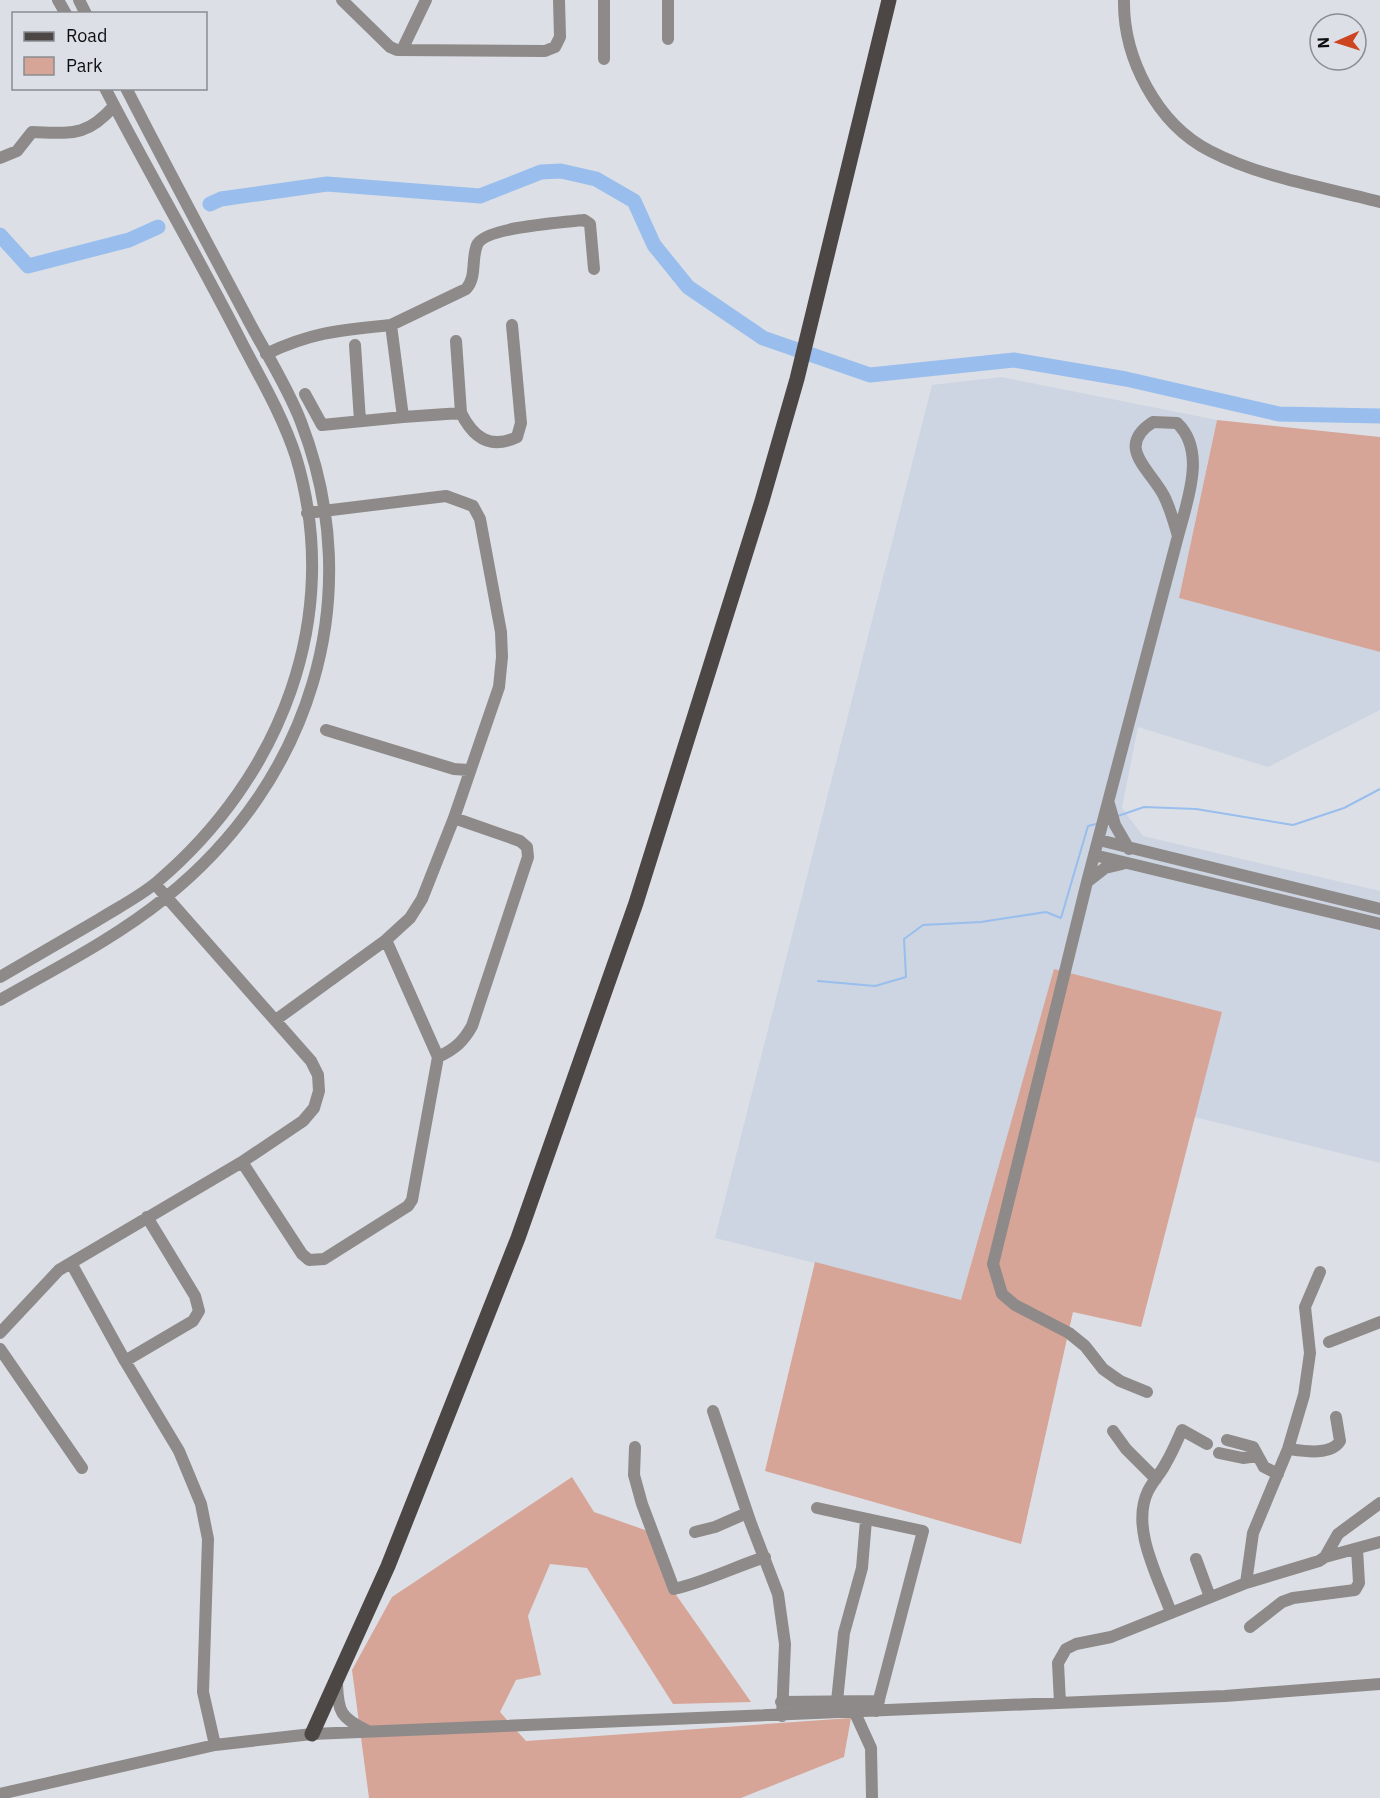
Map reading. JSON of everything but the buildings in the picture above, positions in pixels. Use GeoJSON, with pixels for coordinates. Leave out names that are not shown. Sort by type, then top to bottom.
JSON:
{"type":"FeatureCollection","features":[{"type":"Feature","properties":{"kind":"main road"},"geometry":{"type":"LineString","coordinates":[[312,1734],[337,1684],[388,1566],[533,1195],[639,892],[758,512],[797,379],[889,0]]}},
{"type":"Feature","properties":{"kind":"street"},"geometry":{"type":"LineString","coordinates":[[342,0],[390,47],[402,50],[545,51],[555,47],[560,37],[560,0]]}},
{"type":"Feature","properties":{"kind":"street"},"geometry":{"type":"LineString","coordinates":[[402,50],[426,0]]}},
{"type":"Feature","properties":{"kind":"street"},"geometry":{"type":"LineString","coordinates":[[604,0],[604,59]]}},
{"type":"Feature","properties":{"kind":"street"},"geometry":{"type":"LineString","coordinates":[[668,0],[668,39]]}},
{"type":"Feature","properties":{"kind":"street"},"geometry":{"type":"LineString","coordinates":[[1124,0],[1124,18],[1131,54],[1150,93],[1177,125],[1207,150],[1240,165],[1380,202]]}},
{"type":"Feature","properties":{"kind":"street"},"geometry":{"type":"LineString","coordinates":[[0,977],[155,884],[188,853],[230,807],[261,761],[282,720],[297,676],[310,609],[312,565],[306,513],[296,459],[284,424],[198,255],[106,90]]}},
{"type":"Feature","properties":{"kind":"street"},"geometry":{"type":"LineString","coordinates":[[0,1000],[118,933],[166,898],[204,865],[244,821],[277,773],[299,727],[314,680],[328,610],[324,511],[320,485],[301,421],[127,90]]}},
{"type":"Feature","properties":{"kind":"street"},"geometry":{"type":"LineString","coordinates":[[0,158],[17,151],[32,132],[63,135],[81,131],[105,117],[114,106]]}},
{"type":"Feature","properties":{"kind":"street"},"geometry":{"type":"LineString","coordinates":[[266,354],[299,338],[391,325],[465,290],[472,279],[476,245],[483,238],[531,225],[584,220],[590,224],[594,268]]}},
{"type":"Feature","properties":{"kind":"street"},"geometry":{"type":"LineString","coordinates":[[391,325],[403,417]]}},
{"type":"Feature","properties":{"kind":"street"},"geometry":{"type":"LineString","coordinates":[[456,341],[461,413],[468,428],[480,440],[494,443],[517,437],[521,423],[512,326]]}},
{"type":"Feature","properties":{"kind":"street"},"geometry":{"type":"LineString","coordinates":[[355,345],[360,421]]}},
{"type":"Feature","properties":{"kind":"street"},"geometry":{"type":"LineString","coordinates":[[305,394],[322,425],[461,413]]}},
{"type":"Feature","properties":{"kind":"street"},"geometry":{"type":"LineString","coordinates":[[1147,1392],[1120,1381],[1103,1369],[1086,1346],[1069,1333],[1015,1305],[1002,1293],[993,1264],[1087,882],[1109,803],[1178,536],[1189,493],[1193,459],[1187,433],[1177,423],[1153,422],[1140,435],[1136,445],[1137,458],[1163,494],[1178,536]]}},
{"type":"Feature","properties":{"kind":"street"},"geometry":{"type":"LineString","coordinates":[[277,1019],[386,939],[410,918],[422,898],[454,818],[468,770],[499,687],[502,657],[501,632],[480,519],[473,506],[446,496],[306,513]]}},
{"type":"Feature","properties":{"kind":"street"},"geometry":{"type":"LineString","coordinates":[[326,730],[454,769],[468,770]]}},
{"type":"Feature","properties":{"kind":"street"},"geometry":{"type":"LineString","coordinates":[[1109,803],[1115,825],[1129,849]]}},
{"type":"Feature","properties":{"kind":"street"},"geometry":{"type":"LineString","coordinates":[[438,1057],[455,1049],[464,1040],[472,1026],[528,857],[526,847],[520,841],[454,818]]}},
{"type":"Feature","properties":{"kind":"street"},"geometry":{"type":"LineString","coordinates":[[1099,840],[1380,909]]}},
{"type":"Feature","properties":{"kind":"street"},"geometry":{"type":"LineString","coordinates":[[1094,855],[1380,924]]}},
{"type":"Feature","properties":{"kind":"street"},"geometry":{"type":"LineString","coordinates":[[1087,882],[1105,868],[1126,863]]}},
{"type":"Feature","properties":{"kind":"street"},"geometry":{"type":"LineString","coordinates":[[0,1333],[59,1270],[242,1162],[303,1121],[314,1108],[319,1091],[318,1075],[311,1061],[277,1019],[155,884]]}},
{"type":"Feature","properties":{"kind":"street"},"geometry":{"type":"LineString","coordinates":[[242,1162],[302,1254],[309,1260],[324,1259],[408,1206],[412,1200],[438,1057],[386,939]]}},
{"type":"Feature","properties":{"kind":"street"},"geometry":{"type":"LineString","coordinates":[[125,1361],[193,1321],[199,1311],[195,1296],[147,1217]]}},
{"type":"Feature","properties":{"kind":"street"},"geometry":{"type":"LineString","coordinates":[[71,1263],[125,1361],[179,1451],[205,1519],[208,1539],[203,1692],[215,1744]]}},
{"type":"Feature","properties":{"kind":"street"},"geometry":{"type":"LineString","coordinates":[[1246,1583],[1253,1533],[1288,1449],[1304,1395],[1310,1353],[1305,1307],[1320,1272]]}},
{"type":"Feature","properties":{"kind":"street"},"geometry":{"type":"LineString","coordinates":[[1329,1342],[1380,1322]]}},
{"type":"Feature","properties":{"kind":"street"},"geometry":{"type":"LineString","coordinates":[[0,1349],[82,1468]]}},
{"type":"Feature","properties":{"kind":"street"},"geometry":{"type":"LineString","coordinates":[[713,1411],[747,1513],[778,1594],[785,1644],[782,1716]]}},
{"type":"Feature","properties":{"kind":"street"},"geometry":{"type":"LineString","coordinates":[[1288,1449],[1313,1452],[1338,1445],[1336,1417]]}},
{"type":"Feature","properties":{"kind":"street"},"geometry":{"type":"LineString","coordinates":[[1171,1613],[1143,1529],[1143,1505],[1182,1430],[1207,1444]]}},
{"type":"Feature","properties":{"kind":"street"},"geometry":{"type":"LineString","coordinates":[[1113,1431],[1126,1449],[1156,1479]]}},
{"type":"Feature","properties":{"kind":"street"},"geometry":{"type":"LineString","coordinates":[[1227,1440],[1252,1447],[1264,1467],[1278,1474]]}},
{"type":"Feature","properties":{"kind":"street"},"geometry":{"type":"LineString","coordinates":[[635,1447],[634,1475],[642,1504],[674,1589],[692,1585],[723,1570],[765,1557]]}},
{"type":"Feature","properties":{"kind":"street"},"geometry":{"type":"LineString","coordinates":[[1218,1453],[1243,1458],[1258,1456]]}},
{"type":"Feature","properties":{"kind":"street"},"geometry":{"type":"LineString","coordinates":[[1325,1557],[1338,1534],[1380,1503]]}},
{"type":"Feature","properties":{"kind":"street"},"geometry":{"type":"LineString","coordinates":[[817,1508],[923,1531],[878,1706]]}},
{"type":"Feature","properties":{"kind":"street"},"geometry":{"type":"LineString","coordinates":[[695,1532],[715,1527],[747,1513]]}},
{"type":"Feature","properties":{"kind":"street"},"geometry":{"type":"LineString","coordinates":[[866,1520],[862,1568],[844,1633],[847,1707],[871,1748],[873,1798]]}},
{"type":"Feature","properties":{"kind":"street"},"geometry":{"type":"LineString","coordinates":[[1060,1703],[1058,1663],[1066,1649],[1076,1644],[1111,1637],[1246,1583],[1380,1542]]}},
{"type":"Feature","properties":{"kind":"street"},"geometry":{"type":"LineString","coordinates":[[1250,1627],[1282,1602],[1293,1598],[1355,1590],[1359,1583],[1357,1549]]}},
{"type":"Feature","properties":{"kind":"street"},"geometry":{"type":"LineString","coordinates":[[1196,1559],[1210,1597]]}},
{"type":"Feature","properties":{"kind":"street"},"geometry":{"type":"LineString","coordinates":[[337,1684],[342,1714],[354,1725],[368,1731]]}},
{"type":"Feature","properties":{"kind":"street"},"geometry":{"type":"LineString","coordinates":[[0,1794],[215,1744],[312,1734],[782,1716],[847,1707],[1060,1703],[1225,1696],[1380,1684]]}},
{"type":"Feature","properties":{"kind":"street"},"geometry":{"type":"LineString","coordinates":[[782,1702],[847,1707]]}},
{"type":"Feature","properties":{"kind":"shaded area"},"geometry":{"type":"Polygon","coordinates":[[[1001,377],[1217,420],[1179,598],[1380,652],[1380,710],[1268,767],[1138,727],[1122,808],[1143,836],[1380,891],[1380,1163],[1194,1117],[1222,1012],[1054,970],[961,1300],[715,1238],[932,385],[1001,377]]]}},
{"type":"Feature","properties":{"kind":"green space"},"geometry":{"type":"Polygon","coordinates":[[[1217,420],[1380,437],[1380,652],[1179,598],[1217,420]]]}},
{"type":"Feature","properties":{"kind":"green space"},"geometry":{"type":"Polygon","coordinates":[[[1054,969],[1222,1012],[1141,1327],[1073,1312],[1021,1544],[765,1471],[815,1262],[961,1300],[1054,969]]]}},
{"type":"Feature","properties":{"kind":"green space"},"geometry":{"type":"Polygon","coordinates":[[[572,1477],[594,1512],[648,1531],[672,1589],[751,1702],[673,1704],[587,1568],[550,1564],[528,1616],[541,1675],[516,1680],[500,1712],[526,1741],[851,1718],[844,1757],[741,1798],[369,1798],[352,1670],[392,1597],[572,1477]]]}},
{"type":"Feature","properties":{"kind":"waterway"},"geometry":{"type":"LineString","coordinates":[[210,204],[221,199],[327,184],[480,196],[541,172],[561,171],[596,179],[634,201],[654,245],[688,287],[763,338],[870,375],[1014,360],[1126,379],[1279,414],[1380,416]]}},
{"type":"Feature","properties":{"kind":"waterway"},"geometry":{"type":"LineString","coordinates":[[0,235],[28,266],[129,240],[158,227]]}},
{"type":"Feature","properties":{"kind":"waterway"},"geometry":{"type":"LineString","coordinates":[[1118,816],[1144,807],[1196,809],[1293,825],[1344,808],[1380,789]]}},
{"type":"Feature","properties":{"kind":"waterway"},"geometry":{"type":"LineString","coordinates":[[818,981],[875,986],[906,977],[904,939],[923,925],[981,922],[1046,912],[1061,918],[1088,826],[1096,824]]}}]}
